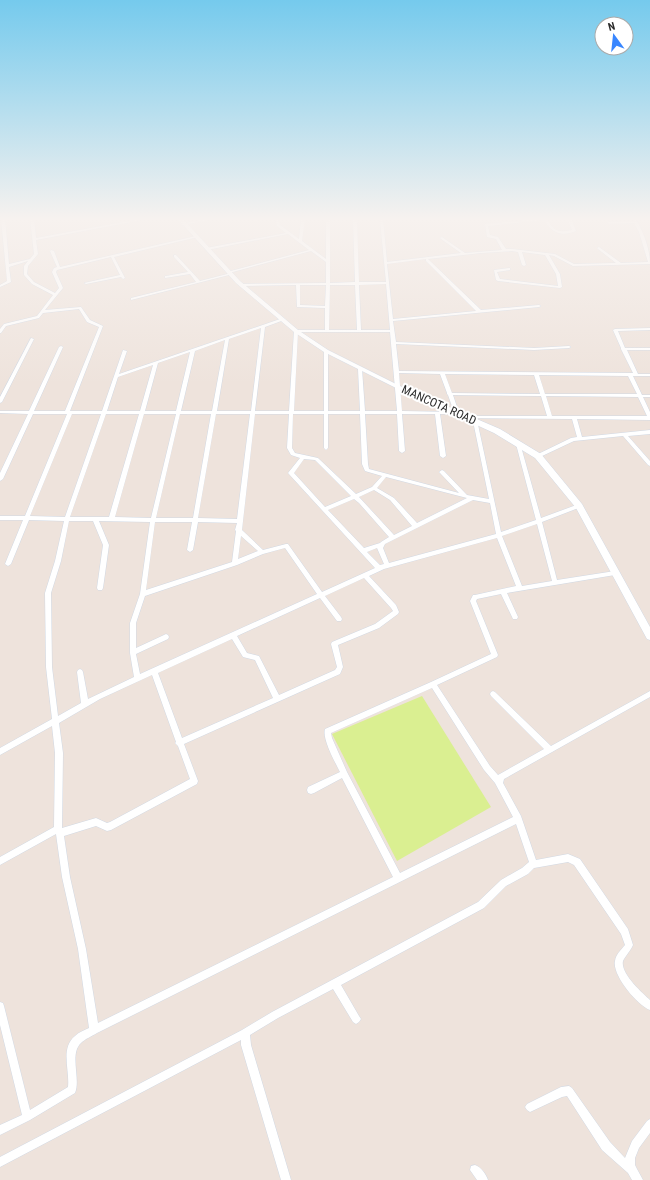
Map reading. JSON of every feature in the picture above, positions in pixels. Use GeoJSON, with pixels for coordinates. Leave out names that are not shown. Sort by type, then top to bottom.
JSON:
{"type":"FeatureCollection","features":[{"type":"Feature","properties":{"kind":"main road","name":"MANCOTA ROAD"},"geometry":{"type":"LineString","coordinates":[[230,273],[242,285],[296,330],[326,351],[398,387],[497,431],[538,456],[578,506],[650,636]]}},
{"type":"Feature","properties":{"kind":"street"},"geometry":{"type":"LineString","coordinates":[[0,286],[9,282],[8,273]]}},
{"type":"Feature","properties":{"kind":"street"},"geometry":{"type":"LineString","coordinates":[[26,273],[26,277],[42,289],[56,295]]}},
{"type":"Feature","properties":{"kind":"street"},"geometry":{"type":"LineString","coordinates":[[0,332],[4,325],[36,318],[42,312],[61,288],[55,273]]}},
{"type":"Feature","properties":{"kind":"street"},"geometry":{"type":"LineString","coordinates":[[86,284],[123,277],[121,273]]}},
{"type":"Feature","properties":{"kind":"street"},"geometry":{"type":"LineString","coordinates":[[191,273],[199,282]]}},
{"type":"Feature","properties":{"kind":"street"},"geometry":{"type":"LineString","coordinates":[[166,277],[191,273]]}},
{"type":"Feature","properties":{"kind":"street"},"geometry":{"type":"LineString","coordinates":[[132,299],[230,273]]}},
{"type":"Feature","properties":{"kind":"street"},"geometry":{"type":"LineString","coordinates":[[327,273],[327,331]]}},
{"type":"Feature","properties":{"kind":"street"},"geometry":{"type":"LineString","coordinates":[[357,273],[359,331]]}},
{"type":"Feature","properties":{"kind":"street"},"geometry":{"type":"LineString","coordinates":[[387,273],[398,387],[402,451]]}},
{"type":"Feature","properties":{"kind":"street"},"geometry":{"type":"LineString","coordinates":[[440,273],[479,311]]}},
{"type":"Feature","properties":{"kind":"street"},"geometry":{"type":"LineString","coordinates":[[496,273],[498,281],[522,282],[560,287],[557,273]]}},
{"type":"Feature","properties":{"kind":"street"},"geometry":{"type":"LineString","coordinates":[[242,285],[388,283]]}},
{"type":"Feature","properties":{"kind":"street"},"geometry":{"type":"LineString","coordinates":[[298,284],[298,306],[327,307]]}},
{"type":"Feature","properties":{"kind":"street"},"geometry":{"type":"LineString","coordinates":[[392,320],[539,306]]}},
{"type":"Feature","properties":{"kind":"street"},"geometry":{"type":"LineString","coordinates":[[8,564],[100,326],[88,321],[83,309],[79,307],[42,312]]}},
{"type":"Feature","properties":{"kind":"street"},"geometry":{"type":"LineString","coordinates":[[117,376],[283,319]]}},
{"type":"Feature","properties":{"kind":"street"},"geometry":{"type":"LineString","coordinates":[[235,563],[238,530],[248,464],[252,412],[263,326]]}},
{"type":"Feature","properties":{"kind":"street"},"geometry":{"type":"LineString","coordinates":[[636,375],[615,330],[650,328]]}},
{"type":"Feature","properties":{"kind":"street"},"geometry":{"type":"LineString","coordinates":[[392,331],[296,330],[290,412],[289,450],[293,454],[316,460],[321,463],[355,495],[393,538]]}},
{"type":"Feature","properties":{"kind":"street"},"geometry":{"type":"LineString","coordinates":[[0,402],[32,339]]}},
{"type":"Feature","properties":{"kind":"street"},"geometry":{"type":"LineString","coordinates":[[190,550],[216,412],[227,339]]}},
{"type":"Feature","properties":{"kind":"street"},"geometry":{"type":"LineString","coordinates":[[393,343],[534,349],[569,347]]}},
{"type":"Feature","properties":{"kind":"street"},"geometry":{"type":"LineString","coordinates":[[0,479],[61,347]]}},
{"type":"Feature","properties":{"kind":"street"},"geometry":{"type":"LineString","coordinates":[[623,349],[650,349]]}},
{"type":"Feature","properties":{"kind":"street"},"geometry":{"type":"LineString","coordinates":[[138,679],[133,653],[134,623],[143,594],[153,520],[193,350]]}},
{"type":"Feature","properties":{"kind":"street"},"geometry":{"type":"LineString","coordinates":[[94,1030],[82,948],[66,877],[59,831],[59,753],[54,721],[47,605],[48,593],[58,561],[67,519],[125,351]]}},
{"type":"Feature","properties":{"kind":"street"},"geometry":{"type":"LineString","coordinates":[[326,351],[326,448]]}},
{"type":"Feature","properties":{"kind":"street"},"geometry":{"type":"LineString","coordinates":[[112,518],[156,363]]}},
{"type":"Feature","properties":{"kind":"street"},"geometry":{"type":"LineString","coordinates":[[360,369],[365,467],[371,472],[472,498],[492,501]]}},
{"type":"Feature","properties":{"kind":"street"},"geometry":{"type":"LineString","coordinates":[[396,372],[650,375]]}},
{"type":"Feature","properties":{"kind":"street"},"geometry":{"type":"LineString","coordinates":[[0,412],[457,413],[442,373]]}},
{"type":"Feature","properties":{"kind":"street"},"geometry":{"type":"LineString","coordinates":[[536,374],[550,417]]}},
{"type":"Feature","properties":{"kind":"street"},"geometry":{"type":"LineString","coordinates":[[466,416],[574,418],[650,417],[630,374]]}},
{"type":"Feature","properties":{"kind":"street"},"geometry":{"type":"LineString","coordinates":[[449,394],[650,396]]}},
{"type":"Feature","properties":{"kind":"street"},"geometry":{"type":"LineString","coordinates":[[437,413],[443,456]]}},
{"type":"Feature","properties":{"kind":"street"},"geometry":{"type":"LineString","coordinates":[[574,418],[580,438]]}},
{"type":"Feature","properties":{"kind":"street"},"geometry":{"type":"LineString","coordinates":[[474,421],[499,535],[520,588]]}},
{"type":"Feature","properties":{"kind":"street"},"geometry":{"type":"LineString","coordinates":[[538,456],[580,438],[650,432]]}},
{"type":"Feature","properties":{"kind":"street"},"geometry":{"type":"LineString","coordinates":[[624,434],[650,464]]}},
{"type":"Feature","properties":{"kind":"street"},"geometry":{"type":"LineString","coordinates":[[518,444],[555,582]]}},
{"type":"Feature","properties":{"kind":"street"},"geometry":{"type":"LineString","coordinates":[[303,457],[291,473],[379,568]]}},
{"type":"Feature","properties":{"kind":"street"},"geometry":{"type":"LineString","coordinates":[[442,472],[465,496]]}},
{"type":"Feature","properties":{"kind":"street"},"geometry":{"type":"LineString","coordinates":[[325,509],[374,488],[385,475]]}},
{"type":"Feature","properties":{"kind":"street"},"geometry":{"type":"LineString","coordinates":[[374,488],[392,499],[416,526]]}},
{"type":"Feature","properties":{"kind":"street"},"geometry":{"type":"LineString","coordinates":[[363,551],[380,545],[472,498]]}},
{"type":"Feature","properties":{"kind":"street"},"geometry":{"type":"LineString","coordinates":[[0,752],[54,721],[138,679],[379,568],[499,535],[578,506]]}},
{"type":"Feature","properties":{"kind":"street"},"geometry":{"type":"LineString","coordinates":[[0,518],[240,520]]}},
{"type":"Feature","properties":{"kind":"street"},"geometry":{"type":"LineString","coordinates":[[95,519],[106,545],[100,588]]}},
{"type":"Feature","properties":{"kind":"street"},"geometry":{"type":"LineString","coordinates":[[238,530],[262,552]]}},
{"type":"Feature","properties":{"kind":"street"},"geometry":{"type":"LineString","coordinates":[[380,545],[387,565]]}},
{"type":"Feature","properties":{"kind":"street"},"geometry":{"type":"LineString","coordinates":[[143,594],[235,563],[262,552],[286,546],[339,619]]}},
{"type":"Feature","properties":{"kind":"street"},"geometry":{"type":"LineString","coordinates":[[399,879],[344,774],[328,738],[327,731],[495,655],[472,600],[477,596],[615,572]]}},
{"type":"Feature","properties":{"kind":"street"},"geometry":{"type":"LineString","coordinates":[[179,743],[338,672],[340,667],[334,644],[376,626],[394,614],[396,610],[365,575]]}},
{"type":"Feature","properties":{"kind":"street"},"geometry":{"type":"LineString","coordinates":[[503,591],[516,617]]}},
{"type":"Feature","properties":{"kind":"street"},"geometry":{"type":"LineString","coordinates":[[233,635],[244,655],[257,658],[277,698]]}},
{"type":"Feature","properties":{"kind":"street"},"geometry":{"type":"LineString","coordinates":[[133,653],[166,637]]}},
{"type":"Feature","properties":{"kind":"street"},"geometry":{"type":"LineString","coordinates":[[80,672],[85,705]]}},
{"type":"Feature","properties":{"kind":"street"},"geometry":{"type":"LineString","coordinates":[[0,861],[59,831],[96,822],[107,827],[111,826],[192,784],[194,777],[179,743],[154,672]]}},
{"type":"Feature","properties":{"kind":"street"},"geometry":{"type":"LineString","coordinates":[[433,684],[487,768],[499,781],[504,794],[518,819],[528,845],[533,864]]}},
{"type":"Feature","properties":{"kind":"street"},"geometry":{"type":"LineString","coordinates":[[493,694],[549,749]]}},
{"type":"Feature","properties":{"kind":"street"},"geometry":{"type":"LineString","coordinates":[[499,781],[504,774],[650,694]]}},
{"type":"Feature","properties":{"kind":"street"},"geometry":{"type":"LineString","coordinates":[[311,790],[344,774]]}},
{"type":"Feature","properties":{"kind":"street"},"geometry":{"type":"LineString","coordinates":[[0,1130],[27,1117],[72,1090],[74,1083],[71,1053],[73,1045],[94,1030],[518,819]]}},
{"type":"Feature","properties":{"kind":"street"},"geometry":{"type":"LineString","coordinates":[[0,1162],[245,1033],[275,1014],[481,905],[505,881],[533,864],[568,858],[577,862],[625,932],[629,944],[619,959],[620,969],[631,988],[650,1006]]}},
{"type":"Feature","properties":{"kind":"street"},"geometry":{"type":"LineString","coordinates":[[335,982],[356,1019]]}},
{"type":"Feature","properties":{"kind":"street"},"geometry":{"type":"LineString","coordinates":[[0,1006],[27,1117]]}},
{"type":"Feature","properties":{"kind":"street"},"geometry":{"type":"LineString","coordinates":[[245,1033],[246,1045],[286,1180]]}},
{"type":"Feature","properties":{"kind":"street"},"geometry":{"type":"LineString","coordinates":[[530,1107],[561,1092],[569,1091],[606,1146],[630,1169],[638,1180]]}},
{"type":"Feature","properties":{"kind":"street"},"geometry":{"type":"LineString","coordinates":[[630,1169],[629,1161],[632,1153],[650,1124]]}},
{"type":"Feature","properties":{"kind":"street"},"geometry":{"type":"LineString","coordinates":[[475,1170],[483,1180]]}},
{"type":"Feature","properties":{"kind":"green space"},"geometry":{"type":"Polygon","coordinates":[[[422,696],[491,807],[397,861],[332,734],[422,696]]]}}]}
